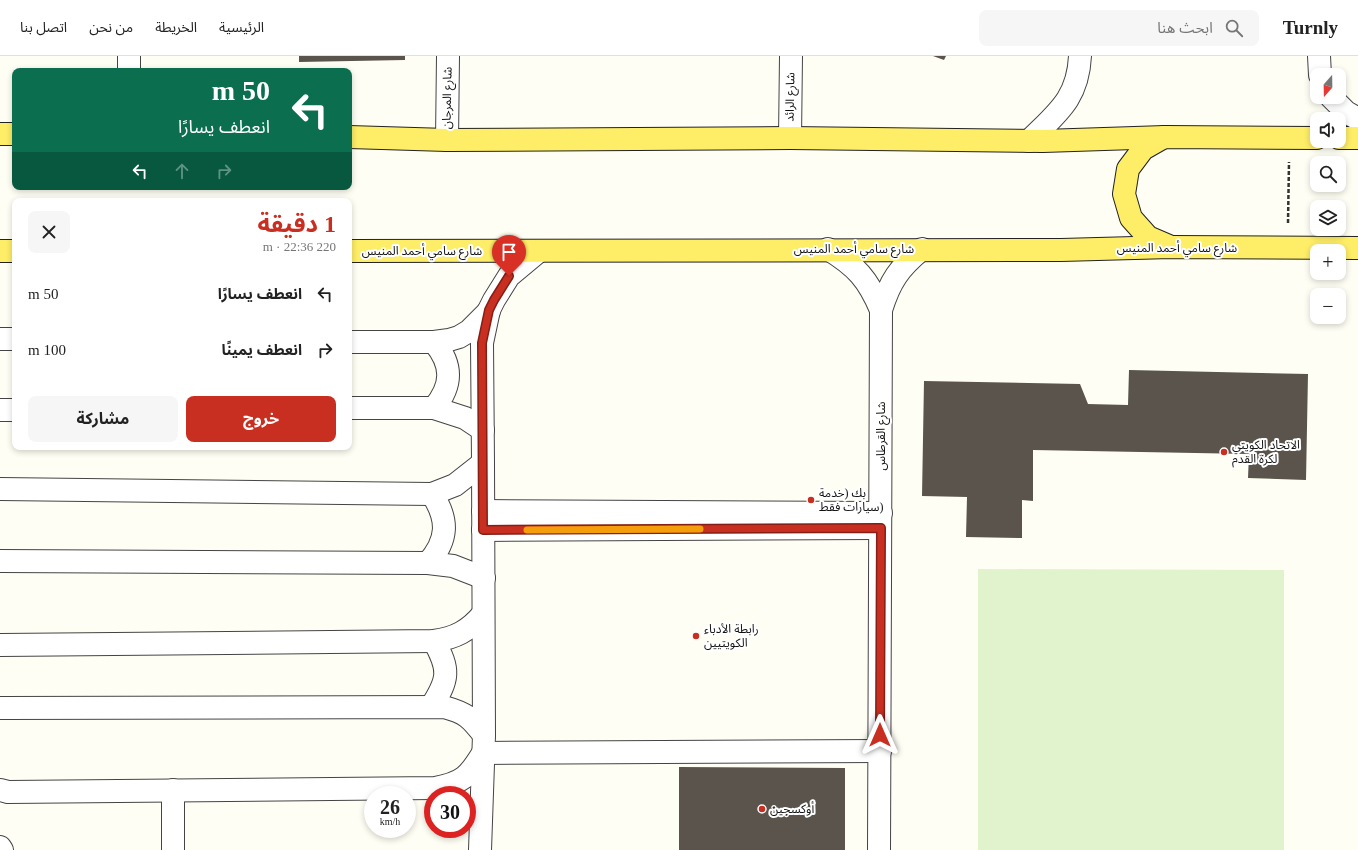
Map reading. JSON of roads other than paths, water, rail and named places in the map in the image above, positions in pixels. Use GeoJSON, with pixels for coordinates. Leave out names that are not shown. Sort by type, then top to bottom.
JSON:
{"type":"FeatureCollection","features":[{"type":"Feature","properties":{"kind":"main road"},"geometry":{"type":"LineString","coordinates":[[0,134],[12,134]]}},
{"type":"Feature","properties":{"kind":"main road"},"geometry":{"type":"LineString","coordinates":[[352,137],[447,140],[790,138],[1029,141],[1165,137],[1310,138]]}},
{"type":"Feature","properties":{"kind":"main road"},"geometry":{"type":"LineString","coordinates":[[1165,137],[1143,149],[1128,169],[1124,194],[1131,218],[1148,237],[1171,247]]}},
{"type":"Feature","properties":{"kind":"main road"},"geometry":{"type":"LineString","coordinates":[[1346,138],[1358,138]]}},
{"type":"Feature","properties":{"kind":"main road","name":"شارع سامي أحمد المنيس"},"geometry":{"type":"LineString","coordinates":[[352,251],[828,249],[1062,250],[1171,247],[1356,249]]}},
{"type":"Feature","properties":{"kind":"main road"},"geometry":{"type":"LineString","coordinates":[[0,251],[12,251]]}},
{"type":"Feature","properties":{"kind":"street"},"geometry":{"type":"LineString","coordinates":[[129,56],[129,68]]}},
{"type":"Feature","properties":{"kind":"street","name":"شارع المرجان"},"geometry":{"type":"LineString","coordinates":[[447,140],[448,56]]}},
{"type":"Feature","properties":{"kind":"street","name":"شارع الرائد"},"geometry":{"type":"LineString","coordinates":[[790,138],[791,56]]}},
{"type":"Feature","properties":{"kind":"street"},"geometry":{"type":"LineString","coordinates":[[1029,141],[1062,108],[1073,91],[1079,71],[1080,56]]}},
{"type":"Feature","properties":{"kind":"street"},"geometry":{"type":"LineString","coordinates":[[1318,56],[1319,68]]}},
{"type":"Feature","properties":{"kind":"street"},"geometry":{"type":"LineString","coordinates":[[1338,104],[1346,112],[1358,119]]}},
{"type":"Feature","properties":{"kind":"street","name":"شارع القرطاس"},"geometry":{"type":"LineString","coordinates":[[828,249],[846,260],[861,274],[873,290],[881,310]]}},
{"type":"Feature","properties":{"kind":"street","name":"شارع القرطاس"},"geometry":{"type":"LineString","coordinates":[[879,850],[881,310],[887,291],[896,275],[908,261],[922,249]]}},
{"type":"Feature","properties":{"kind":"street"},"geometry":{"type":"LineString","coordinates":[[480,850],[483,744],[484,578],[482,343],[489,310],[494,300],[509,276],[539,251]]}},
{"type":"Feature","properties":{"kind":"street"},"geometry":{"type":"LineString","coordinates":[[352,342],[434,342],[459,337],[469,331],[489,310]]}},
{"type":"Feature","properties":{"kind":"street"},"geometry":{"type":"LineString","coordinates":[[0,339],[12,339]]}},
{"type":"Feature","properties":{"kind":"street"},"geometry":{"type":"LineString","coordinates":[[434,342],[442,352],[447,363],[449,375],[447,388],[442,398],[434,408]]}},
{"type":"Feature","properties":{"kind":"street"},"geometry":{"type":"LineString","coordinates":[[352,408],[434,408],[465,418],[483,430]]}},
{"type":"Feature","properties":{"kind":"street"},"geometry":{"type":"LineString","coordinates":[[0,410],[12,410]]}},
{"type":"Feature","properties":{"kind":"street"},"geometry":{"type":"LineString","coordinates":[[0,489],[432,494],[455,485],[483,463]]}},
{"type":"Feature","properties":{"kind":"street"},"geometry":{"type":"LineString","coordinates":[[428,563],[442,542],[444,530],[443,517],[439,505],[432,494]]}},
{"type":"Feature","properties":{"kind":"street"},"geometry":{"type":"LineString","coordinates":[[483,520],[881,521]]}},
{"type":"Feature","properties":{"kind":"street"},"geometry":{"type":"LineString","coordinates":[[0,562],[428,563],[453,566],[484,578]]}},
{"type":"Feature","properties":{"kind":"street"},"geometry":{"type":"LineString","coordinates":[[0,645],[434,641],[448,639],[465,631],[475,624],[483,614]]}},
{"type":"Feature","properties":{"kind":"street"},"geometry":{"type":"LineString","coordinates":[[431,707],[442,690],[446,672],[443,657],[434,641]]}},
{"type":"Feature","properties":{"kind":"street"},"geometry":{"type":"LineString","coordinates":[[0,708],[444,707],[461,712],[475,724],[483,744],[473,770],[464,778],[454,783],[435,788],[8,792],[0,790]]}},
{"type":"Feature","properties":{"kind":"street"},"geometry":{"type":"LineString","coordinates":[[483,744],[880,751]]}},
{"type":"Feature","properties":{"kind":"street"},"geometry":{"type":"LineString","coordinates":[[173,790],[173,850]]}},
{"type":"Feature","properties":{"kind":"place","name":"الاتحاد الكويتي لكرة القدم"},"geometry":{"type":"Point","coordinates":[1224,452]}},
{"type":"Feature","properties":{"kind":"place","name":"بك (خدمة سيارات فقط)"},"geometry":{"type":"Point","coordinates":[811,500]}},
{"type":"Feature","properties":{"kind":"place","name":"رابطة الأدباء الكويتيين"},"geometry":{"type":"Point","coordinates":[696,636]}},
{"type":"Feature","properties":{"kind":"place","name":"أوكسجين"},"geometry":{"type":"Point","coordinates":[762,809]}}]}
